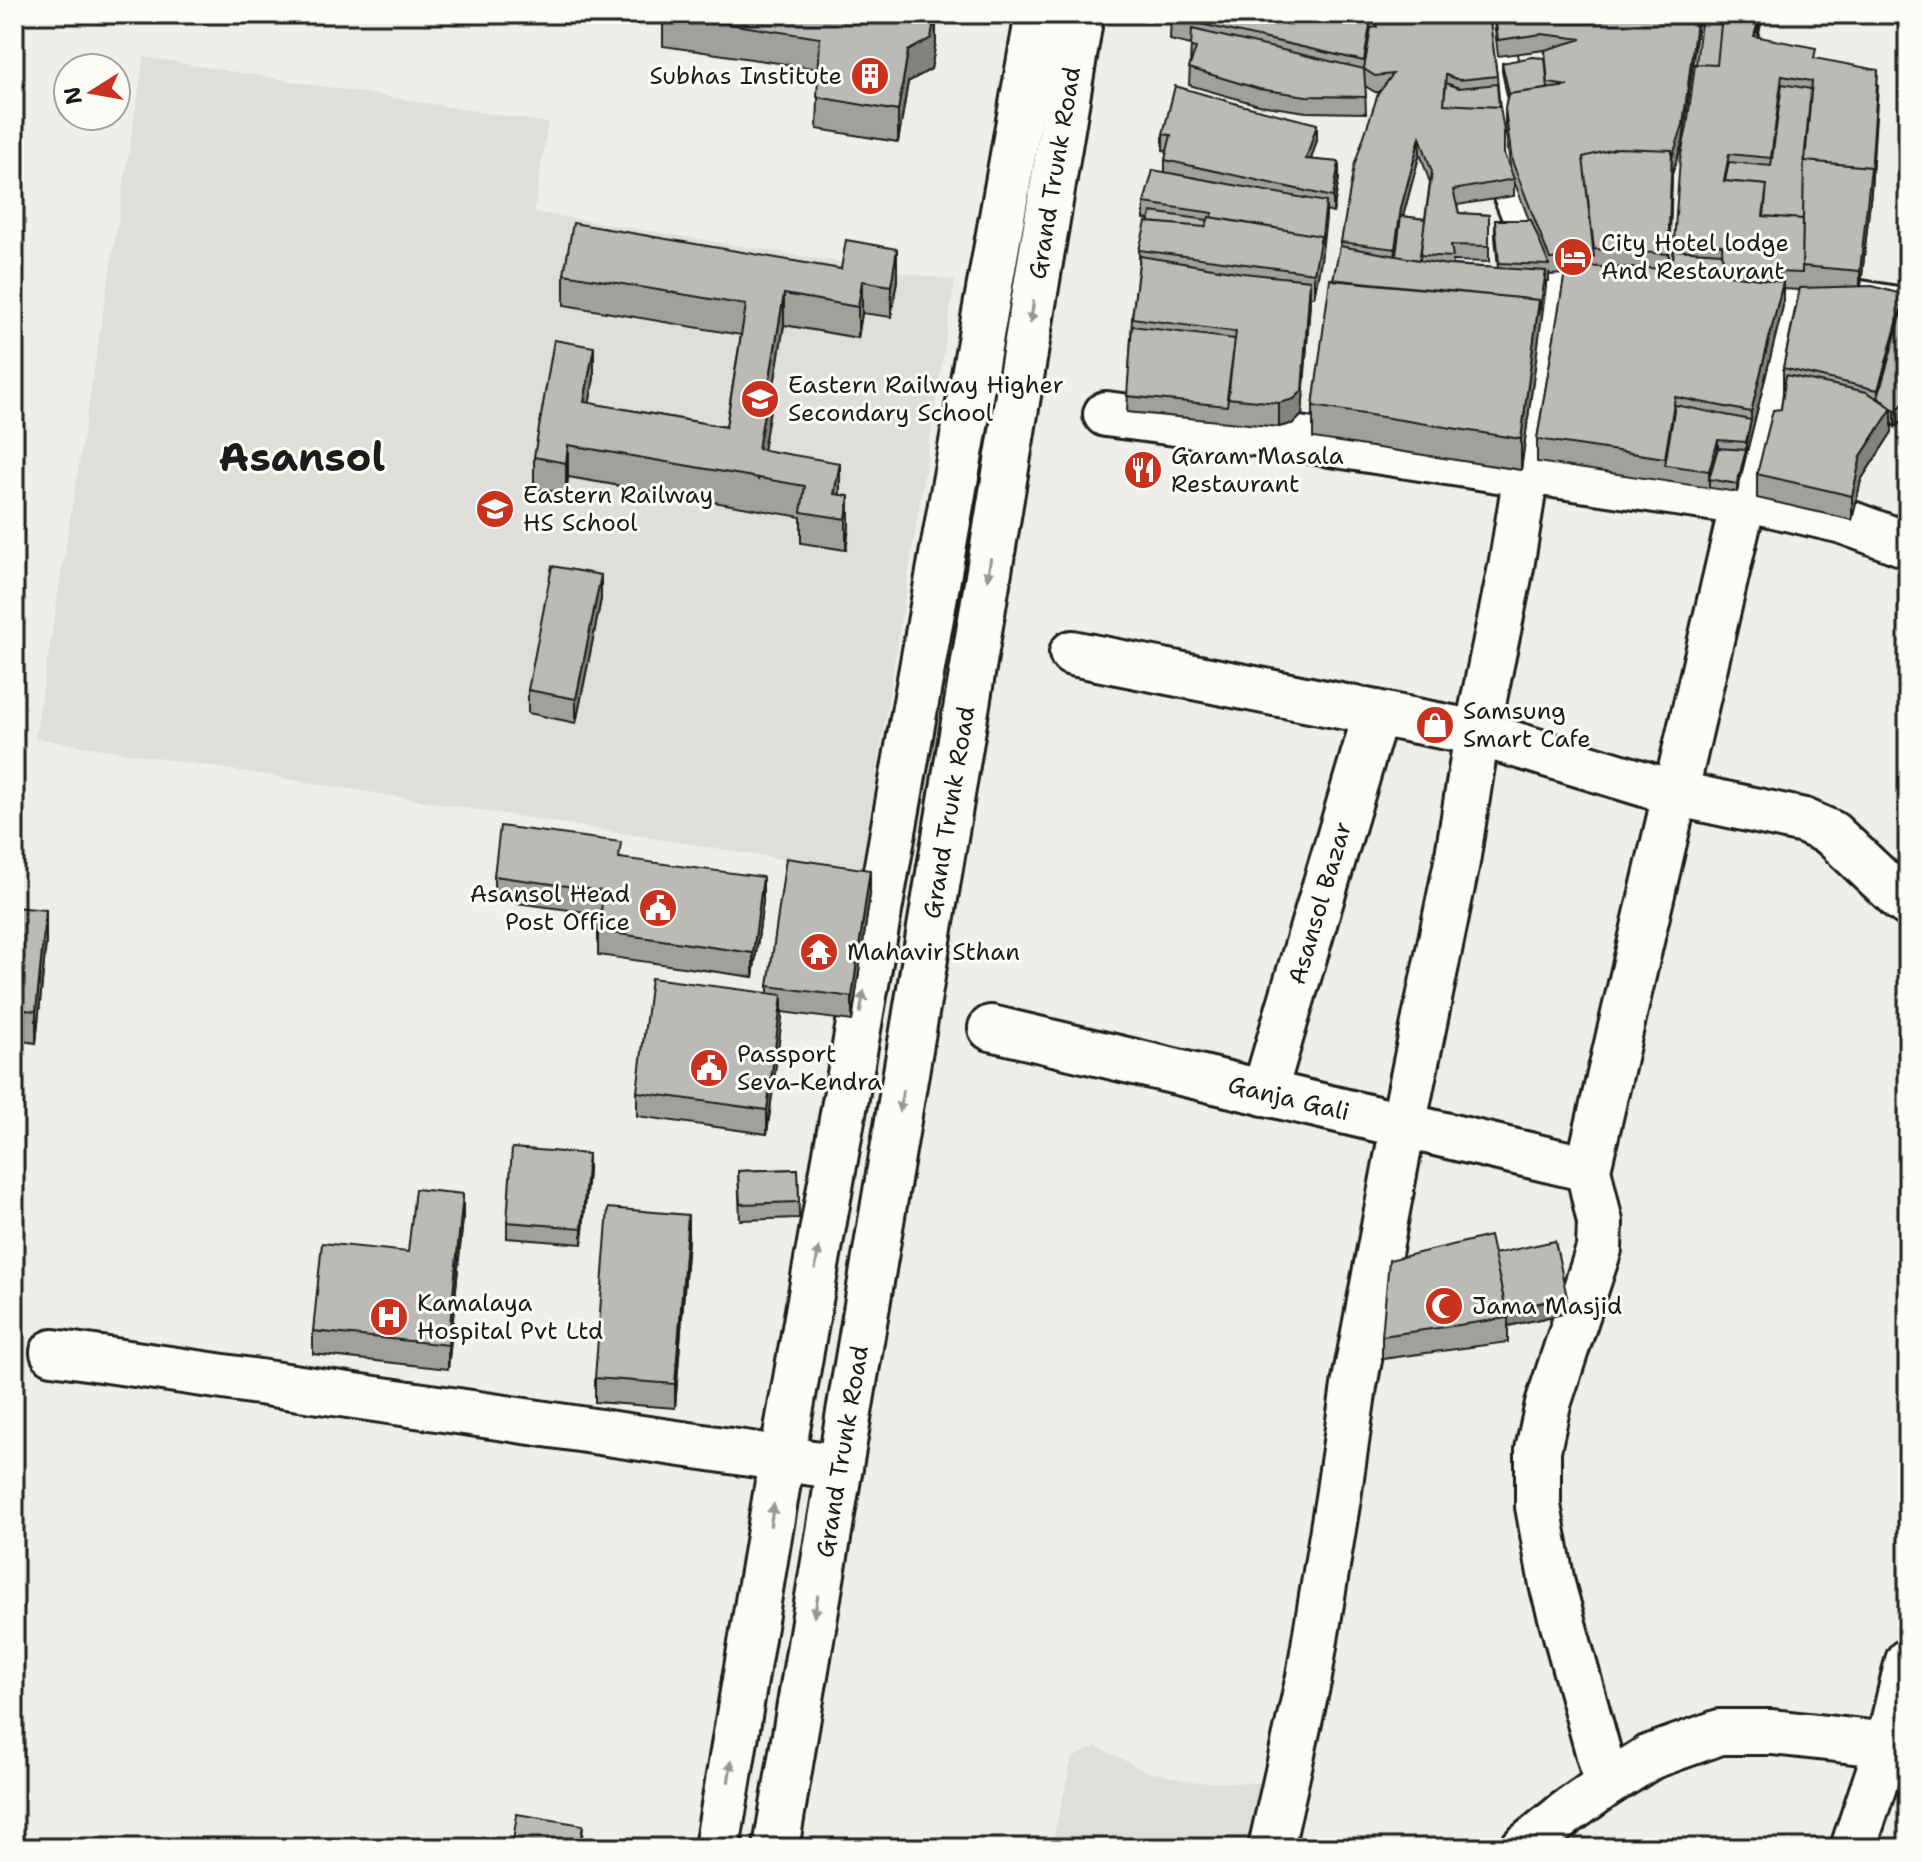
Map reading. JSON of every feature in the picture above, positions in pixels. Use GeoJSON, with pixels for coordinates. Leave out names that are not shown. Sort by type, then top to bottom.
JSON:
{"type":"FeatureCollection","features":[{"type":"Feature","properties":{"kind":"street"},"geometry":{"type":"LineString","coordinates":[[717,1848],[782,1458],[1038,14]]}},
{"type":"Feature","properties":{"kind":"street","name":"Grand Trunk Road"},"geometry":{"type":"LineString","coordinates":[[776,1848],[1081,14]]}},
{"type":"Feature","properties":{"kind":"street"},"geometry":{"type":"LineString","coordinates":[[1489,14],[1512,184],[1548,275],[1560,286]]}},
{"type":"Feature","properties":{"kind":"street"},"geometry":{"type":"LineString","coordinates":[[1271,1848],[1309,1677],[1354,1386],[1457,862],[1477,733],[1511,567],[1554,300],[1560,286],[1576,281],[1805,294],[1908,311]]}},
{"type":"Feature","properties":{"kind":"street"},"geometry":{"type":"LineString","coordinates":[[1607,1784],[1552,1584],[1538,1506],[1538,1450],[1548,1404],[1599,1249],[1600,1222],[1588,1169],[1674,793],[1744,498],[1805,294]]}},
{"type":"Feature","properties":{"kind":"street"},"geometry":{"type":"LineString","coordinates":[[1106,414],[1737,502],[1744,498],[1843,521],[1908,545]]}},
{"type":"Feature","properties":{"kind":"street"},"geometry":{"type":"LineString","coordinates":[[1072,653],[1477,733],[1674,793],[1804,821],[1831,833],[1908,904]]}},
{"type":"Feature","properties":{"kind":"street","name":"Asansol Bazar"},"geometry":{"type":"LineString","coordinates":[[1264,1093],[1376,713]]}},
{"type":"Feature","properties":{"kind":"street","name":"Ganja Gali"},"geometry":{"type":"LineString","coordinates":[[991,1028],[1588,1169]]}},
{"type":"Feature","properties":{"kind":"street"},"geometry":{"type":"LineString","coordinates":[[53,1352],[840,1467]]}},
{"type":"Feature","properties":{"kind":"street"},"geometry":{"type":"LineString","coordinates":[[1853,1848],[1898,1746],[1908,1661]]}},
{"type":"Feature","properties":{"kind":"street"},"geometry":{"type":"LineString","coordinates":[[1523,1848],[1566,1813],[1650,1757],[1720,1732],[1772,1732],[1898,1746]]}},
{"type":"Feature","properties":{"kind":"shaded area","name":"Eastern Railway HS School"},"geometry":{"type":"Polygon","coordinates":[[[144,57],[548,123],[534,212],[955,281],[861,872],[35,738],[144,57]]]}},
{"type":"Feature","properties":{"kind":"shaded area"},"geometry":{"type":"Polygon","coordinates":[[[1096,1746],[1146,1771],[1196,1782],[1269,1783],[1258,1848],[1051,1848],[1072,1758],[1096,1746]]]}},
{"type":"Feature","properties":{"kind":"building"},"geometry":{"type":"Polygon","coordinates":[[[663,14],[935,14],[931,38],[908,51],[898,111],[817,97],[820,38],[663,14]]]}},
{"type":"Feature","properties":{"kind":"building"},"geometry":{"type":"Polygon","coordinates":[[[1171,14],[1333,14],[1371,20],[1364,61],[1170,17],[1171,14]]]}},
{"type":"Feature","properties":{"kind":"building"},"geometry":{"type":"Polygon","coordinates":[[[1374,14],[1489,14],[1497,76],[1459,80],[1446,75],[1444,104],[1500,107],[1504,154],[1514,179],[1453,190],[1459,213],[1489,215],[1489,246],[1451,245],[1453,257],[1420,255],[1432,172],[1420,137],[1401,208],[1395,249],[1341,242],[1354,166],[1378,94],[1393,74],[1375,76],[1364,69],[1371,28],[1377,27],[1374,14]]]}},
{"type":"Feature","properties":{"kind":"building"},"geometry":{"type":"Polygon","coordinates":[[[1495,14],[1697,14],[1683,125],[1672,158],[1672,150],[1618,148],[1583,157],[1594,257],[1550,259],[1512,161],[1505,109],[1508,94],[1568,86],[1548,83],[1545,50],[1582,39],[1542,34],[1498,40],[1495,14]]]}},
{"type":"Feature","properties":{"kind":"building"},"geometry":{"type":"Polygon","coordinates":[[[1702,14],[1722,14],[1717,65],[1696,64],[1702,14]]]}},
{"type":"Feature","properties":{"kind":"building"},"geometry":{"type":"Polygon","coordinates":[[[1722,14],[1758,22],[1754,36],[1816,48],[1814,58],[1878,70],[1871,174],[1871,167],[1805,161],[1812,81],[1782,76],[1771,158],[1729,154],[1724,181],[1767,185],[1763,216],[1803,219],[1802,273],[1723,270],[1722,245],[1674,242],[1680,159],[1695,64],[1717,65],[1722,14]]]}},
{"type":"Feature","properties":{"kind":"building"},"geometry":{"type":"Polygon","coordinates":[[[1730,14],[1762,14],[1758,30],[1758,22],[1730,14]]]}},
{"type":"Feature","properties":{"kind":"building"},"geometry":{"type":"Polygon","coordinates":[[[1192,29],[1364,69],[1366,97],[1306,96],[1259,89],[1189,68],[1196,48],[1191,47],[1192,29]]]}},
{"type":"Feature","properties":{"kind":"building"},"geometry":{"type":"Polygon","coordinates":[[[1532,57],[1545,58],[1548,89],[1509,94],[1502,63],[1532,57]]]}},
{"type":"Feature","properties":{"kind":"building"},"geometry":{"type":"Polygon","coordinates":[[[1446,83],[1459,88],[1497,84],[1499,107],[1444,104],[1446,83]]]}},
{"type":"Feature","properties":{"kind":"building"},"geometry":{"type":"Polygon","coordinates":[[[1782,84],[1811,89],[1804,161],[1803,219],[1764,216],[1767,185],[1725,181],[1729,162],[1771,166],[1782,84]]]}},
{"type":"Feature","properties":{"kind":"building"},"geometry":{"type":"Polygon","coordinates":[[[1175,86],[1317,124],[1306,159],[1339,162],[1333,197],[1165,160],[1171,135],[1163,134],[1175,86]]]}},
{"type":"Feature","properties":{"kind":"building"},"geometry":{"type":"Polygon","coordinates":[[[1618,148],[1672,150],[1668,254],[1594,249],[1583,157],[1618,148]]]}},
{"type":"Feature","properties":{"kind":"building"},"geometry":{"type":"Polygon","coordinates":[[[1804,161],[1871,167],[1860,271],[1802,266],[1804,161]]]}},
{"type":"Feature","properties":{"kind":"building"},"geometry":{"type":"Polygon","coordinates":[[[1153,170],[1326,202],[1321,244],[1321,236],[1211,217],[1213,213],[1144,203],[1153,170]]]}},
{"type":"Feature","properties":{"kind":"building"},"geometry":{"type":"Polygon","coordinates":[[[1151,212],[1208,220],[1205,227],[1149,222],[1151,212]]]}},
{"type":"Feature","properties":{"kind":"building"},"geometry":{"type":"Polygon","coordinates":[[[1401,216],[1425,219],[1420,260],[1396,256],[1401,216]]]}},
{"type":"Feature","properties":{"kind":"building"},"geometry":{"type":"Polygon","coordinates":[[[1209,217],[1321,236],[1314,273],[1139,250],[1146,222],[1205,227],[1209,217]]]}},
{"type":"Feature","properties":{"kind":"building"},"geometry":{"type":"Polygon","coordinates":[[[1495,220],[1531,220],[1549,265],[1499,263],[1495,220]]]}},
{"type":"Feature","properties":{"kind":"building"},"geometry":{"type":"Polygon","coordinates":[[[573,223],[841,269],[846,240],[897,249],[891,286],[862,281],[858,307],[784,294],[758,449],[840,463],[834,494],[849,496],[846,519],[801,512],[805,486],[568,445],[566,463],[534,457],[554,340],[594,347],[584,402],[726,427],[746,305],[564,274],[573,223]]]}},
{"type":"Feature","properties":{"kind":"building"},"geometry":{"type":"Polygon","coordinates":[[[1340,246],[1447,265],[1546,271],[1539,315],[1539,300],[1333,280],[1340,246]]]}},
{"type":"Feature","properties":{"kind":"building"},"geometry":{"type":"Polygon","coordinates":[[[1674,250],[1722,253],[1723,275],[1672,269],[1674,250]]]}},
{"type":"Feature","properties":{"kind":"building"},"geometry":{"type":"Polygon","coordinates":[[[1140,256],[1243,273],[1310,280],[1302,391],[1294,399],[1279,403],[1227,398],[1236,332],[1132,318],[1140,256]]]}},
{"type":"Feature","properties":{"kind":"building"},"geometry":{"type":"Polygon","coordinates":[[[1566,266],[1682,269],[1783,282],[1751,412],[1675,397],[1665,458],[1537,439],[1566,266]]]}},
{"type":"Feature","properties":{"kind":"building"},"geometry":{"type":"Polygon","coordinates":[[[1330,279],[1539,300],[1521,439],[1313,406],[1330,279]]]}},
{"type":"Feature","properties":{"kind":"building"},"geometry":{"type":"Polygon","coordinates":[[[1872,286],[1905,295],[1878,390],[1783,368],[1800,288],[1872,286]]]}},
{"type":"Feature","properties":{"kind":"building"},"geometry":{"type":"Polygon","coordinates":[[[1905,302],[1908,303],[1908,400],[1895,411],[1878,397],[1905,302]]]}},
{"type":"Feature","properties":{"kind":"building"},"geometry":{"type":"Polygon","coordinates":[[[1132,326],[1235,339],[1227,406],[1127,396],[1132,326]]]}},
{"type":"Feature","properties":{"kind":"building"},"geometry":{"type":"Polygon","coordinates":[[[1786,375],[1867,392],[1892,408],[1861,456],[1852,496],[1757,474],[1773,410],[1781,409],[1786,375]]]}},
{"type":"Feature","properties":{"kind":"building"},"geometry":{"type":"Polygon","coordinates":[[[1675,405],[1751,420],[1746,442],[1718,440],[1709,471],[1665,465],[1675,405]]]}},
{"type":"Feature","properties":{"kind":"building"},"geometry":{"type":"Polygon","coordinates":[[[1718,448],[1746,450],[1737,484],[1709,479],[1718,448]]]}},
{"type":"Feature","properties":{"kind":"building"},"geometry":{"type":"Polygon","coordinates":[[[552,566],[601,575],[576,699],[528,690],[552,566]]]}},
{"type":"Feature","properties":{"kind":"building","name":"Asansol Head Post Office"},"geometry":{"type":"Polygon","coordinates":[[[500,826],[621,842],[619,858],[763,877],[753,953],[598,931],[604,891],[494,876],[500,826]]]}},
{"type":"Feature","properties":{"kind":"building","name":"Mahavir Sthan"},"geometry":{"type":"Polygon","coordinates":[[[786,858],[870,870],[852,997],[768,986],[786,858]]]}},
{"type":"Feature","properties":{"kind":"building"},"geometry":{"type":"Polygon","coordinates":[[[14,907],[46,910],[36,1011],[14,1009],[14,907]]]}},
{"type":"Feature","properties":{"kind":"building","name":"Passport Seva-Kendra"},"geometry":{"type":"Polygon","coordinates":[[[651,978],[782,995],[767,1110],[637,1092],[651,978]]]}},
{"type":"Feature","properties":{"kind":"building"},"geometry":{"type":"Polygon","coordinates":[[[512,1148],[588,1154],[582,1228],[507,1222],[512,1148]]]}},
{"type":"Feature","properties":{"kind":"building"},"geometry":{"type":"Polygon","coordinates":[[[798,1169],[799,1202],[740,1204],[738,1171],[798,1169]]]}},
{"type":"Feature","properties":{"kind":"building"},"geometry":{"type":"Polygon","coordinates":[[[14,1188],[17,1189],[14,1216],[14,1188]]]}},
{"type":"Feature","properties":{"kind":"building"},"geometry":{"type":"Polygon","coordinates":[[[415,1189],[463,1194],[448,1345],[313,1331],[322,1243],[408,1252],[415,1189]]]}},
{"type":"Feature","properties":{"kind":"building"},"geometry":{"type":"Polygon","coordinates":[[[608,1208],[688,1215],[675,1384],[595,1378],[608,1208]]]}},
{"type":"Feature","properties":{"kind":"building","name":"Jama Masjid"},"geometry":{"type":"Polygon","coordinates":[[[1490,1236],[1508,1318],[1382,1336],[1389,1260],[1490,1236]]]}},
{"type":"Feature","properties":{"kind":"building"},"geometry":{"type":"Polygon","coordinates":[[[1555,1241],[1567,1297],[1506,1310],[1494,1254],[1555,1241]]]}},
{"type":"Feature","properties":{"kind":"building"},"geometry":{"type":"Polygon","coordinates":[[[517,1814],[583,1825],[579,1848],[512,1848],[517,1814]]]}},
{"type":"Feature","properties":{"kind":"place","name":"Subhas Institute"},"geometry":{"type":"Point","coordinates":[870,76]}},
{"type":"Feature","properties":{"kind":"place","name":"City Hotel lodge And Restaurant"},"geometry":{"type":"Point","coordinates":[1573,257]}},
{"type":"Feature","properties":{"kind":"place","name":"Eastern Railway Higher Secondary School"},"geometry":{"type":"Point","coordinates":[760,399]}},
{"type":"Feature","properties":{"kind":"place","name":"Garam Masala Restaurant"},"geometry":{"type":"Point","coordinates":[1143,470]}},
{"type":"Feature","properties":{"kind":"place","name":"Eastern Railway HS School"},"geometry":{"type":"Point","coordinates":[495,509]}},
{"type":"Feature","properties":{"kind":"place","name":"Samsung Smart Cafe"},"geometry":{"type":"Point","coordinates":[1435,725]}},
{"type":"Feature","properties":{"kind":"place","name":"Asansol Head Post Office"},"geometry":{"type":"Point","coordinates":[658,908]}},
{"type":"Feature","properties":{"kind":"place","name":"Mahavir Sthan"},"geometry":{"type":"Point","coordinates":[819,952]}},
{"type":"Feature","properties":{"kind":"place","name":"Passport Seva-Kendra"},"geometry":{"type":"Point","coordinates":[709,1068]}},
{"type":"Feature","properties":{"kind":"place","name":"Jama Masjid"},"geometry":{"type":"Point","coordinates":[1444,1306]}},
{"type":"Feature","properties":{"kind":"place","name":"Kamalaya Hospital Pvt Ltd"},"geometry":{"type":"Point","coordinates":[389,1317]}},
{"type":"Feature","properties":{"kind":"district","name":"Asansol"},"geometry":{"type":"Point","coordinates":[302,457]}}]}
